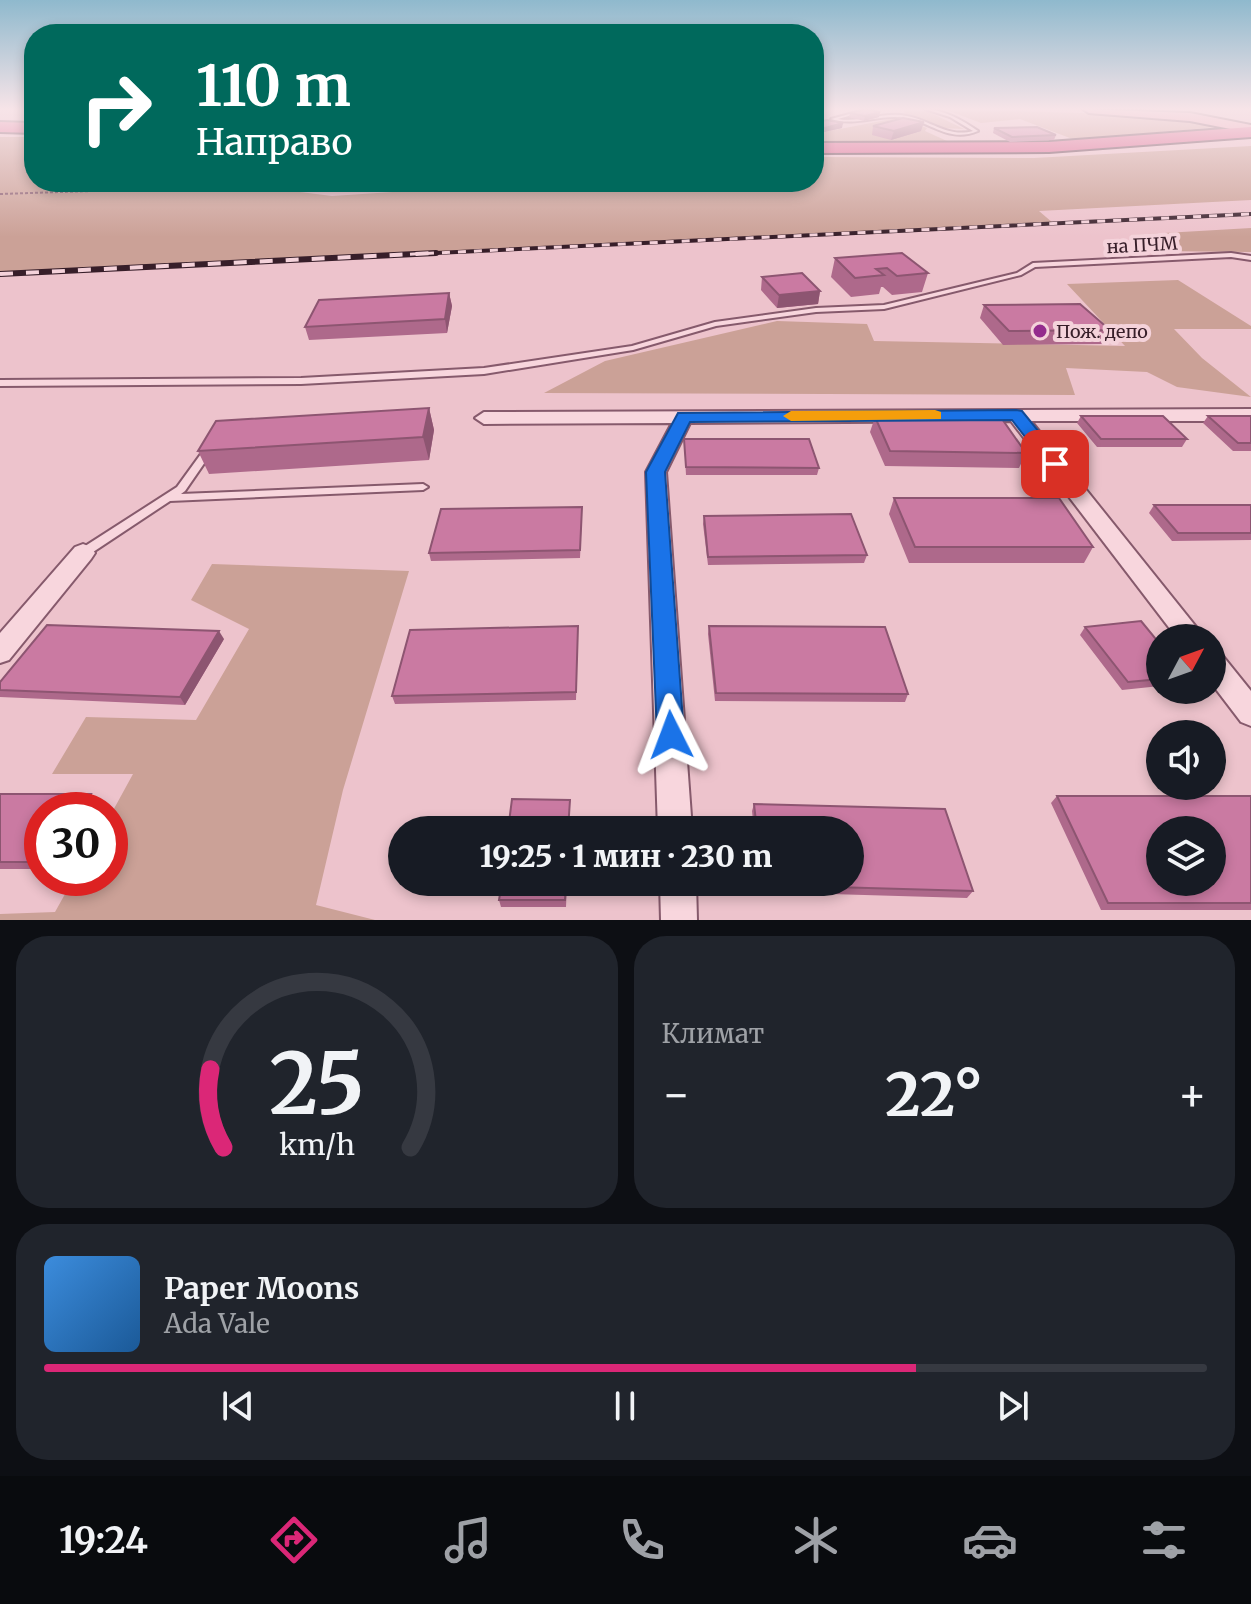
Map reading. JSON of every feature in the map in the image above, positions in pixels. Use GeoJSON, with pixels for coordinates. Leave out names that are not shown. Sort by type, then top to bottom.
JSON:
{"type":"FeatureCollection","features":[{"type":"Feature","properties":{"kind":"street"},"geometry":{"type":"LineString","coordinates":[[1016,415],[1181,624]]}},
{"type":"Feature","properties":{"kind":"street"},"geometry":{"type":"LineString","coordinates":[[484,418],[1251,415]]}},
{"type":"Feature","properties":{"kind":"street"},"geometry":{"type":"LineString","coordinates":[[674,816],[656,472],[684,417]]}},
{"type":"Feature","properties":{"kind":"street"},"geometry":{"type":"LineString","coordinates":[[0,652],[83,553]]}},
{"type":"Feature","properties":{"kind":"street"},"geometry":{"type":"LineString","coordinates":[[1226,681],[1251,713]]}},
{"type":"Feature","properties":{"kind":"street"},"geometry":{"type":"LineString","coordinates":[[678,896],[679,920]]}},
{"type":"Feature","properties":{"kind":"lane","name":"на ПЧМ"},"geometry":{"type":"LineString","coordinates":[[0,383],[301,381],[484,371],[633,348],[715,324],[816,310],[884,307],[1019,274],[1033,265],[1231,255],[1251,258]]}},
{"type":"Feature","properties":{"kind":"lane"},"geometry":{"type":"LineString","coordinates":[[83,553],[181,489],[215,441]]}},
{"type":"Feature","properties":{"kind":"lane"},"geometry":{"type":"LineString","coordinates":[[167,498],[423,487]]}},
{"type":"Feature","properties":{"kind":"path"},"geometry":{"type":"LineString","coordinates":[[0,194],[62,192]]}},
{"type":"Feature","properties":{"kind":"shaded area"},"geometry":{"type":"Polygon","coordinates":[[[0,152],[24,152],[24,192],[300,192],[332,196],[392,192],[824,192],[824,157],[1034,158],[1144,152],[1251,152],[1251,200],[1039,211],[1053,223],[0,274],[0,152]]]}},
{"type":"Feature","properties":{"kind":"shaded area"},"geometry":{"type":"Polygon","coordinates":[[[1251,228],[1251,252],[1157,251],[1130,235],[1251,228]]]}},
{"type":"Feature","properties":{"kind":"shaded area"},"geometry":{"type":"Polygon","coordinates":[[[1178,280],[1251,326],[1251,329],[1174,329],[1202,358],[1251,397],[1177,387],[1147,372],[1066,368],[1075,395],[544,393],[605,361],[777,321],[867,324],[874,341],[1125,346],[1067,284],[1178,280]]]}},
{"type":"Feature","properties":{"kind":"shaded area"},"geometry":{"type":"Polygon","coordinates":[[[212,564],[409,571],[343,790],[316,905],[375,920],[0,920],[0,914],[55,912],[64,896],[128,896],[128,792],[123,792],[133,774],[52,774],[86,717],[196,720],[249,629],[191,600],[212,564]]]}},
{"type":"Feature","properties":{"kind":"building"},"geometry":{"type":"Polygon","coordinates":[[[902,253],[928,273],[897,276],[887,268],[876,269],[884,275],[855,278],[835,258],[902,253]]]}},
{"type":"Feature","properties":{"kind":"building"},"geometry":{"type":"Polygon","coordinates":[[[802,273],[820,291],[779,295],[762,277],[802,273]]]}},
{"type":"Feature","properties":{"kind":"building"},"geometry":{"type":"Polygon","coordinates":[[[449,293],[445,319],[305,327],[319,300],[449,293]]]}},
{"type":"Feature","properties":{"kind":"building"},"geometry":{"type":"Polygon","coordinates":[[[1080,304],[1110,330],[1009,331],[984,305],[1080,304]]]}},
{"type":"Feature","properties":{"kind":"building"},"geometry":{"type":"Polygon","coordinates":[[[429,408],[423,437],[198,451],[216,421],[429,408]]]}},
{"type":"Feature","properties":{"kind":"building"},"geometry":{"type":"Polygon","coordinates":[[[1081,416],[1163,416],[1187,439],[1101,439],[1081,416]]]}},
{"type":"Feature","properties":{"kind":"building"},"geometry":{"type":"Polygon","coordinates":[[[1208,416],[1251,416],[1251,443],[1238,443],[1208,416]]]}},
{"type":"Feature","properties":{"kind":"building"},"geometry":{"type":"Polygon","coordinates":[[[875,417],[1002,419],[1026,453],[890,451],[875,417]]]}},
{"type":"Feature","properties":{"kind":"building"},"geometry":{"type":"Polygon","coordinates":[[[684,439],[809,439],[819,468],[686,467],[684,439]]]}},
{"type":"Feature","properties":{"kind":"building"},"geometry":{"type":"Polygon","coordinates":[[[894,498],[1059,498],[1093,547],[915,547],[894,498]]]}},
{"type":"Feature","properties":{"kind":"building"},"geometry":{"type":"Polygon","coordinates":[[[1154,505],[1251,505],[1251,533],[1178,533],[1154,505]]]}},
{"type":"Feature","properties":{"kind":"building"},"geometry":{"type":"Polygon","coordinates":[[[582,507],[580,550],[429,553],[441,509],[582,507]]]}},
{"type":"Feature","properties":{"kind":"building"},"geometry":{"type":"Polygon","coordinates":[[[851,514],[867,555],[708,557],[704,516],[851,514]]]}},
{"type":"Feature","properties":{"kind":"building"},"geometry":{"type":"Polygon","coordinates":[[[1141,621],[1146,627],[1146,680],[1128,682],[1085,627],[1141,621]]]}},
{"type":"Feature","properties":{"kind":"building"},"geometry":{"type":"Polygon","coordinates":[[[47,625],[219,631],[180,697],[0,690],[0,682],[47,625]]]}},
{"type":"Feature","properties":{"kind":"building"},"geometry":{"type":"Polygon","coordinates":[[[578,626],[576,692],[392,696],[410,630],[578,626]]]}},
{"type":"Feature","properties":{"kind":"building"},"geometry":{"type":"Polygon","coordinates":[[[709,626],[885,627],[908,694],[716,693],[709,626]]]}},
{"type":"Feature","properties":{"kind":"building"},"geometry":{"type":"Polygon","coordinates":[[[0,794],[24,794],[24,862],[0,862],[0,794]]]}},
{"type":"Feature","properties":{"kind":"building"},"geometry":{"type":"Polygon","coordinates":[[[1057,796],[1226,800],[1226,796],[1251,796],[1251,903],[1108,903],[1057,796]]]}},
{"type":"Feature","properties":{"kind":"building"},"geometry":{"type":"Polygon","coordinates":[[[512,799],[570,800],[569,816],[510,816],[512,799]]]}},
{"type":"Feature","properties":{"kind":"building"},"geometry":{"type":"Polygon","coordinates":[[[754,804],[945,809],[973,891],[864,888],[864,816],[755,816],[754,804]]]}},
{"type":"Feature","properties":{"kind":"building"},"geometry":{"type":"Polygon","coordinates":[[[500,896],[565,896],[565,900],[499,900],[500,896]]]}},
{"type":"Feature","properties":{"kind":"railway"},"geometry":{"type":"LineString","coordinates":[[394,255],[1251,214]]}},
{"type":"Feature","properties":{"kind":"railway"},"geometry":{"type":"LineString","coordinates":[[0,274],[436,253]]}},
{"type":"Feature","properties":{"kind":"slow traffic"},"geometry":{"type":"LineString","coordinates":[[791,416],[935,415]]}},
{"type":"Feature","properties":{"kind":"place","name":"Пож. депо"},"geometry":{"type":"Point","coordinates":[1040,331]}},
{"type":"Feature","properties":{"kind":"route"},"geometry":{"type":"LineString","coordinates":[[671,735],[656,472],[684,417],[1016,415],[1055,464]]}}]}
